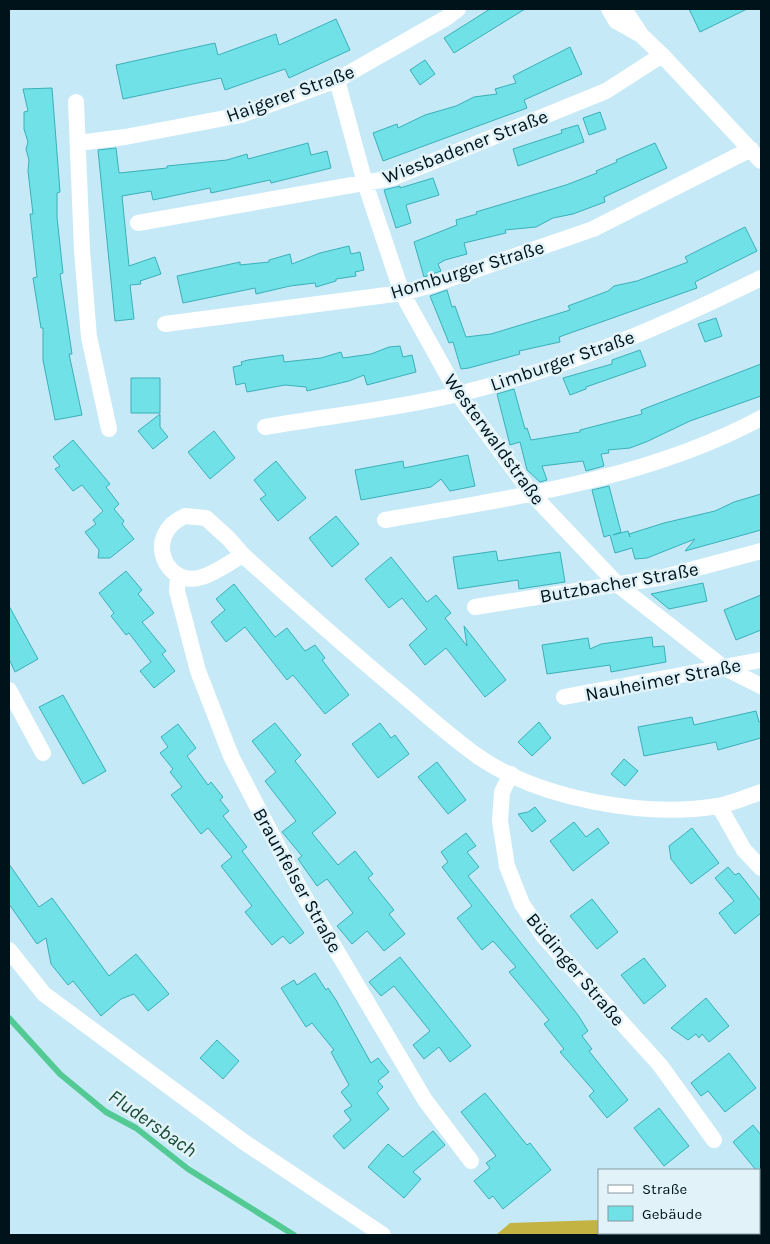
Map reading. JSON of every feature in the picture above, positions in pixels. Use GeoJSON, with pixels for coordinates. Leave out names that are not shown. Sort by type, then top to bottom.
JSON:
{"type":"FeatureCollection","features":[{"type":"Feature","properties":{"kind":"street","name":"Haigerer Straße"},"geometry":{"type":"LineString","coordinates":[[78,143],[125,137],[241,115],[337,80],[446,18],[458,9]]}},
{"type":"Feature","properties":{"kind":"street"},"geometry":{"type":"LineString","coordinates":[[609,9],[616,21],[641,35]]}},
{"type":"Feature","properties":{"kind":"street"},"geometry":{"type":"LineString","coordinates":[[624,9],[641,35],[756,155]]}},
{"type":"Feature","properties":{"kind":"street","name":"Wiesbadener Straße"},"geometry":{"type":"LineString","coordinates":[[138,223],[392,178],[606,91],[662,55]]}},
{"type":"Feature","properties":{"kind":"street","name":"Westerwaldstraße"},"geometry":{"type":"LineString","coordinates":[[337,80],[365,183],[402,293],[458,394],[532,494],[618,585],[723,667],[761,686]]}},
{"type":"Feature","properties":{"kind":"street"},"geometry":{"type":"LineString","coordinates":[[76,102],[82,250],[89,336],[109,429]]}},
{"type":"Feature","properties":{"kind":"street","name":"Homburger Straße"},"geometry":{"type":"LineString","coordinates":[[165,324],[402,293],[593,229],[756,155]]}},
{"type":"Feature","properties":{"kind":"street","name":"Limburger Straße"},"geometry":{"type":"LineString","coordinates":[[265,427],[458,394],[605,349],[761,278]]}},
{"type":"Feature","properties":{"kind":"street"},"geometry":{"type":"LineString","coordinates":[[384,520],[532,494],[634,469],[733,433],[761,418]]}},
{"type":"Feature","properties":{"kind":"street","name":"Braunfelser Straße"},"geometry":{"type":"LineString","coordinates":[[471,1161],[425,1100],[300,889],[231,756],[198,670],[178,591],[178,576],[168,568],[161,546],[166,528],[175,520],[185,516],[206,518],[230,539],[243,555],[327,630],[479,757],[510,774],[549,790],[584,800],[637,808],[686,809],[720,806],[761,792]]}},
{"type":"Feature","properties":{"kind":"street","name":"Butzbacher Straße"},"geometry":{"type":"LineString","coordinates":[[475,607],[664,578],[761,551]]}},
{"type":"Feature","properties":{"kind":"street"},"geometry":{"type":"LineString","coordinates":[[178,576],[201,578],[243,555]]}},
{"type":"Feature","properties":{"kind":"street","name":"Nauheimer Straße"},"geometry":{"type":"LineString","coordinates":[[564,697],[761,660]]}},
{"type":"Feature","properties":{"kind":"street"},"geometry":{"type":"LineString","coordinates":[[9,690],[43,753]]}},
{"type":"Feature","properties":{"kind":"street","name":"Büdinger Straße"},"geometry":{"type":"LineString","coordinates":[[510,774],[502,792],[500,822],[507,866],[522,904],[544,937],[660,1065],[714,1140]]}},
{"type":"Feature","properties":{"kind":"street"},"geometry":{"type":"LineString","coordinates":[[720,806],[744,850],[761,868]]}},
{"type":"Feature","properties":{"kind":"street"},"geometry":{"type":"LineString","coordinates":[[9,950],[44,994],[244,1142],[382,1235]]}},
{"type":"Feature","properties":{"kind":"shaded area"},"geometry":{"type":"Polygon","coordinates":[[[760,1214],[761,1235],[496,1235],[510,1223],[598,1220],[598,1234],[760,1234],[760,1214]]]}},
{"type":"Feature","properties":{"kind":"building"},"geometry":{"type":"Polygon","coordinates":[[[490,9],[525,9],[454,53],[444,38],[490,9]]]}},
{"type":"Feature","properties":{"kind":"building"},"geometry":{"type":"Polygon","coordinates":[[[689,9],[747,9],[700,32],[689,9]]]}},
{"type":"Feature","properties":{"kind":"building"},"geometry":{"type":"Polygon","coordinates":[[[336,19],[350,50],[289,78],[285,69],[225,90],[221,78],[123,99],[116,65],[215,43],[218,55],[276,34],[279,45],[336,19]]]}},
{"type":"Feature","properties":{"kind":"building"},"geometry":{"type":"Polygon","coordinates":[[[570,47],[582,74],[524,100],[527,108],[383,161],[373,133],[397,124],[398,128],[425,115],[456,106],[474,97],[497,94],[495,89],[516,83],[513,76],[570,47]]]}},
{"type":"Feature","properties":{"kind":"building"},"geometry":{"type":"Polygon","coordinates":[[[425,60],[435,74],[420,85],[410,70],[425,60]]]}},
{"type":"Feature","properties":{"kind":"building"},"geometry":{"type":"Polygon","coordinates":[[[52,88],[60,192],[57,193],[57,217],[63,273],[60,274],[72,354],[69,354],[82,415],[55,420],[43,360],[43,328],[41,328],[33,278],[37,277],[30,214],[33,214],[28,171],[29,160],[26,149],[28,142],[24,129],[24,112],[28,111],[23,89],[52,88]]]}},
{"type":"Feature","properties":{"kind":"building"},"geometry":{"type":"Polygon","coordinates":[[[600,112],[606,129],[589,135],[583,118],[600,112]]]}},
{"type":"Feature","properties":{"kind":"building"},"geometry":{"type":"Polygon","coordinates":[[[578,125],[584,142],[518,166],[513,149],[562,133],[561,130],[578,125]]]}},
{"type":"Feature","properties":{"kind":"building"},"geometry":{"type":"Polygon","coordinates":[[[308,143],[311,155],[327,151],[331,168],[271,183],[270,180],[211,193],[210,188],[153,200],[151,191],[122,196],[129,266],[155,257],[161,274],[140,281],[141,284],[130,285],[134,319],[115,321],[98,150],[116,148],[119,173],[227,160],[247,154],[248,159],[308,143]]]}},
{"type":"Feature","properties":{"kind":"building"},"geometry":{"type":"Polygon","coordinates":[[[655,143],[667,168],[604,197],[605,202],[573,214],[553,218],[536,227],[505,230],[506,233],[464,243],[467,254],[445,260],[438,264],[441,271],[424,277],[414,242],[457,225],[456,220],[477,214],[476,212],[566,185],[597,173],[596,171],[617,162],[616,160],[655,143]]]}},
{"type":"Feature","properties":{"kind":"building"},"geometry":{"type":"Polygon","coordinates":[[[433,178],[439,195],[406,205],[411,223],[396,228],[384,190],[400,186],[400,188],[433,178]]]}},
{"type":"Feature","properties":{"kind":"building"},"geometry":{"type":"Polygon","coordinates":[[[745,227],[757,251],[695,282],[697,288],[559,337],[560,342],[519,351],[520,354],[469,368],[461,369],[453,342],[449,343],[430,296],[447,290],[452,307],[455,306],[466,337],[491,334],[570,310],[568,306],[608,291],[614,286],[637,281],[688,262],[685,257],[745,227]]]}},
{"type":"Feature","properties":{"kind":"building"},"geometry":{"type":"Polygon","coordinates":[[[349,246],[351,254],[360,252],[364,270],[355,272],[356,276],[336,279],[336,281],[316,287],[315,283],[290,286],[256,294],[255,288],[183,303],[177,276],[240,262],[240,265],[269,262],[269,260],[290,254],[292,264],[320,253],[349,246]]]}},
{"type":"Feature","properties":{"kind":"building"},"geometry":{"type":"Polygon","coordinates":[[[716,318],[722,336],[705,342],[698,324],[716,318]]]}},
{"type":"Feature","properties":{"kind":"building"},"geometry":{"type":"Polygon","coordinates":[[[400,346],[403,357],[412,355],[416,372],[367,385],[364,375],[349,381],[307,391],[306,387],[285,385],[247,392],[245,383],[236,385],[233,367],[242,365],[241,362],[248,360],[283,355],[284,362],[321,358],[341,352],[343,358],[371,354],[389,347],[400,346]]]}},
{"type":"Feature","properties":{"kind":"building"},"geometry":{"type":"Polygon","coordinates":[[[640,350],[646,366],[586,387],[586,389],[570,395],[563,378],[612,364],[612,360],[640,350]]]}},
{"type":"Feature","properties":{"kind":"building"},"geometry":{"type":"Polygon","coordinates":[[[761,364],[761,396],[690,421],[630,448],[608,450],[609,453],[601,454],[604,466],[586,471],[583,461],[542,466],[547,480],[540,482],[527,470],[520,442],[510,445],[497,394],[514,389],[525,429],[527,428],[531,440],[580,432],[580,430],[642,414],[641,410],[761,364]]]}},
{"type":"Feature","properties":{"kind":"building"},"geometry":{"type":"Polygon","coordinates":[[[131,378],[160,378],[160,413],[131,413],[131,378]]]}},
{"type":"Feature","properties":{"kind":"building"},"geometry":{"type":"Polygon","coordinates":[[[160,414],[160,427],[168,437],[153,449],[138,431],[160,414]]]}},
{"type":"Feature","properties":{"kind":"building"},"geometry":{"type":"Polygon","coordinates":[[[214,431],[235,458],[210,479],[188,452],[214,431]]]}},
{"type":"Feature","properties":{"kind":"building"},"geometry":{"type":"Polygon","coordinates":[[[73,440],[110,484],[106,487],[119,504],[114,509],[124,521],[122,524],[134,539],[110,558],[98,558],[99,550],[85,532],[96,524],[93,520],[103,511],[82,485],[73,491],[55,469],[60,466],[53,457],[73,440]]]}},
{"type":"Feature","properties":{"kind":"building"},"geometry":{"type":"Polygon","coordinates":[[[468,455],[475,486],[450,491],[441,479],[431,487],[361,500],[355,470],[403,461],[404,468],[468,455]]]}},
{"type":"Feature","properties":{"kind":"building"},"geometry":{"type":"Polygon","coordinates":[[[276,461],[306,498],[278,521],[260,499],[266,495],[254,480],[276,461]]]}},
{"type":"Feature","properties":{"kind":"building"},"geometry":{"type":"Polygon","coordinates":[[[609,486],[621,532],[613,535],[628,531],[629,534],[664,523],[715,511],[734,502],[761,494],[761,530],[685,551],[695,539],[647,558],[635,559],[632,548],[615,553],[610,535],[604,537],[592,490],[609,486]]]}},
{"type":"Feature","properties":{"kind":"building"},"geometry":{"type":"Polygon","coordinates":[[[336,516],[359,544],[332,567],[309,538],[336,516]]]}},
{"type":"Feature","properties":{"kind":"building"},"geometry":{"type":"Polygon","coordinates":[[[496,551],[498,561],[560,552],[565,582],[519,589],[518,580],[458,589],[453,557],[496,551]]]}},
{"type":"Feature","properties":{"kind":"building"},"geometry":{"type":"Polygon","coordinates":[[[391,557],[427,602],[436,595],[451,613],[445,618],[467,646],[464,626],[506,680],[485,697],[446,648],[425,665],[409,645],[427,629],[402,598],[389,608],[365,579],[391,557]]]}},
{"type":"Feature","properties":{"kind":"building"},"geometry":{"type":"Polygon","coordinates":[[[126,571],[142,590],[138,594],[154,613],[142,622],[166,651],[162,654],[175,671],[154,688],[140,671],[151,662],[129,633],[126,635],[111,616],[114,613],[99,593],[126,571]]]}},
{"type":"Feature","properties":{"kind":"building"},"geometry":{"type":"Polygon","coordinates":[[[703,583],[707,601],[669,609],[651,594],[703,583]]]}},
{"type":"Feature","properties":{"kind":"building"},"geometry":{"type":"Polygon","coordinates":[[[234,584],[275,637],[287,628],[305,651],[315,645],[325,658],[322,660],[349,695],[325,714],[293,675],[287,680],[245,627],[226,642],[211,622],[225,610],[216,599],[234,584]]]}},
{"type":"Feature","properties":{"kind":"building"},"geometry":{"type":"Polygon","coordinates":[[[761,595],[761,630],[736,640],[724,610],[761,595]]]}},
{"type":"Feature","properties":{"kind":"building"},"geometry":{"type":"Polygon","coordinates":[[[9,606],[38,659],[15,672],[9,659],[9,606]]]}},
{"type":"Feature","properties":{"kind":"building"},"geometry":{"type":"Polygon","coordinates":[[[652,637],[653,647],[664,646],[666,662],[611,672],[610,665],[547,674],[542,645],[588,638],[590,649],[601,644],[652,637]]]}},
{"type":"Feature","properties":{"kind":"building"},"geometry":{"type":"Polygon","coordinates":[[[63,695],[106,771],[83,784],[39,707],[63,695]]]}},
{"type":"Feature","properties":{"kind":"building"},"geometry":{"type":"Polygon","coordinates":[[[756,711],[759,722],[761,721],[761,738],[718,750],[716,742],[644,756],[638,727],[692,717],[694,725],[756,711]]]}},
{"type":"Feature","properties":{"kind":"building"},"geometry":{"type":"Polygon","coordinates":[[[539,722],[551,738],[532,756],[518,742],[539,722]]]}},
{"type":"Feature","properties":{"kind":"building"},"geometry":{"type":"Polygon","coordinates":[[[275,723],[301,755],[295,761],[336,813],[312,833],[338,865],[355,851],[373,874],[368,878],[394,910],[389,914],[405,934],[384,951],[367,931],[352,944],[337,926],[353,913],[327,879],[317,886],[298,859],[302,856],[282,832],[296,821],[265,781],[276,772],[252,741],[275,723]]]}},
{"type":"Feature","properties":{"kind":"building"},"geometry":{"type":"Polygon","coordinates":[[[380,723],[391,738],[395,735],[409,754],[378,778],[352,744],[380,723]]]}},
{"type":"Feature","properties":{"kind":"building"},"geometry":{"type":"Polygon","coordinates":[[[178,724],[196,748],[187,756],[208,785],[211,782],[223,797],[220,800],[229,811],[223,816],[247,847],[242,851],[304,933],[290,944],[283,936],[272,945],[245,912],[252,906],[221,866],[232,857],[208,828],[201,834],[171,795],[182,787],[170,772],[173,769],[160,753],[168,747],[161,737],[178,724]]]}},
{"type":"Feature","properties":{"kind":"building"},"geometry":{"type":"Polygon","coordinates":[[[624,759],[638,771],[625,786],[611,774],[624,759]]]}},
{"type":"Feature","properties":{"kind":"building"},"geometry":{"type":"Polygon","coordinates":[[[437,762],[466,800],[448,814],[418,777],[437,762]]]}},
{"type":"Feature","properties":{"kind":"building"},"geometry":{"type":"Polygon","coordinates":[[[535,807],[546,821],[532,832],[518,814],[528,812],[535,807]]]}},
{"type":"Feature","properties":{"kind":"building"},"geometry":{"type":"Polygon","coordinates":[[[574,822],[586,837],[598,828],[609,843],[573,871],[550,841],[574,822]]]}},
{"type":"Feature","properties":{"kind":"building"},"geometry":{"type":"Polygon","coordinates":[[[692,828],[719,863],[691,884],[671,859],[669,846],[692,828]]]}},
{"type":"Feature","properties":{"kind":"building"},"geometry":{"type":"Polygon","coordinates":[[[466,833],[476,846],[467,852],[479,867],[468,876],[578,1015],[588,1031],[582,1036],[592,1049],[589,1051],[628,1100],[607,1118],[589,1096],[594,1091],[560,1052],[564,1049],[544,1024],[549,1020],[509,972],[516,967],[493,941],[482,950],[457,918],[472,906],[442,867],[448,862],[441,852],[466,833]]]}},
{"type":"Feature","properties":{"kind":"building"},"geometry":{"type":"Polygon","coordinates":[[[9,864],[39,907],[52,898],[109,976],[136,954],[169,994],[148,1011],[134,994],[121,999],[101,1016],[73,981],[68,985],[51,964],[46,938],[37,944],[9,904],[9,864]]]}},
{"type":"Feature","properties":{"kind":"building"},"geometry":{"type":"Polygon","coordinates":[[[728,867],[735,875],[739,873],[761,901],[761,913],[735,934],[719,913],[734,901],[715,878],[728,867]]]}},
{"type":"Feature","properties":{"kind":"building"},"geometry":{"type":"Polygon","coordinates":[[[592,899],[618,932],[597,949],[570,916],[592,899]]]}},
{"type":"Feature","properties":{"kind":"building"},"geometry":{"type":"Polygon","coordinates":[[[400,957],[471,1046],[450,1062],[439,1047],[424,1059],[413,1045],[430,1031],[394,986],[381,996],[369,982],[400,957]]]}},
{"type":"Feature","properties":{"kind":"building"},"geometry":{"type":"Polygon","coordinates":[[[644,958],[666,986],[644,1004],[621,975],[644,958]]]}},
{"type":"Feature","properties":{"kind":"building"},"geometry":{"type":"Polygon","coordinates":[[[315,973],[326,990],[328,988],[336,1000],[371,1063],[378,1058],[389,1072],[378,1081],[383,1087],[377,1093],[389,1109],[344,1149],[333,1136],[351,1120],[344,1111],[352,1106],[341,1092],[349,1085],[331,1052],[334,1050],[312,1023],[306,1027],[281,988],[294,980],[297,985],[315,973]]]}},
{"type":"Feature","properties":{"kind":"building"},"geometry":{"type":"Polygon","coordinates":[[[706,998],[729,1026],[709,1042],[702,1034],[699,1038],[696,1034],[688,1040],[671,1028],[706,998]]]}},
{"type":"Feature","properties":{"kind":"building"},"geometry":{"type":"Polygon","coordinates":[[[217,1040],[239,1061],[223,1079],[200,1058],[217,1040]]]}},
{"type":"Feature","properties":{"kind":"building"},"geometry":{"type":"Polygon","coordinates":[[[729,1053],[756,1088],[725,1112],[708,1091],[701,1096],[691,1083],[729,1053]]]}},
{"type":"Feature","properties":{"kind":"building"},"geometry":{"type":"Polygon","coordinates":[[[485,1093],[527,1145],[530,1143],[551,1170],[503,1209],[493,1196],[489,1199],[474,1181],[490,1168],[486,1163],[496,1156],[461,1112],[485,1093]]]}},
{"type":"Feature","properties":{"kind":"building"},"geometry":{"type":"Polygon","coordinates":[[[659,1108],[689,1146],[664,1166],[634,1128],[659,1108]]]}},
{"type":"Feature","properties":{"kind":"building"},"geometry":{"type":"Polygon","coordinates":[[[753,1125],[761,1135],[761,1176],[760,1169],[755,1169],[733,1142],[753,1125]]]}},
{"type":"Feature","properties":{"kind":"building"},"geometry":{"type":"Polygon","coordinates":[[[433,1131],[445,1145],[413,1172],[421,1179],[404,1198],[368,1167],[388,1144],[403,1157],[433,1131]]]}},
{"type":"Feature","properties":{"kind":"waterway","name":"Fludersbach"},"geometry":{"type":"LineString","coordinates":[[9,1018],[60,1074],[106,1112],[136,1128],[188,1169],[294,1235]]}}]}
